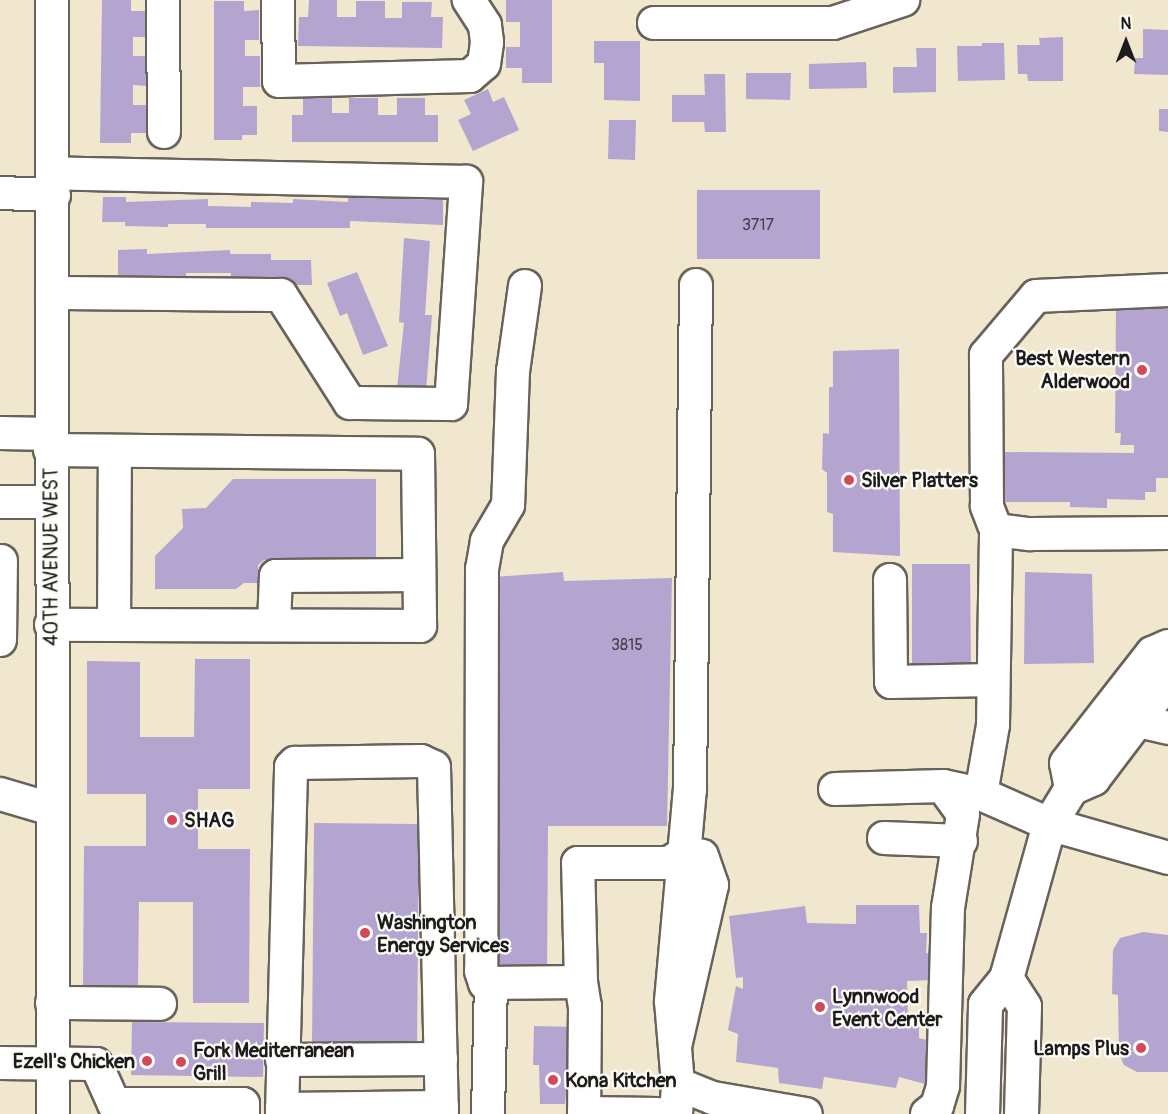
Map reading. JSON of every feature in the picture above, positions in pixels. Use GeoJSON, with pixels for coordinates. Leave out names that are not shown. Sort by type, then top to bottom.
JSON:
{"type":"FeatureCollection","features":[{"type":"Feature","properties":{"kind":"main road"},"geometry":{"type":"LineString","coordinates":[[1071,788],[1066,763],[1152,653],[1168,646]]}},
{"type":"Feature","properties":{"kind":"main road"},"geometry":{"type":"LineString","coordinates":[[982,1114],[985,1004],[1005,978],[1049,824],[1071,788],[1093,778],[1134,720],[1168,679]]}},
{"type":"Feature","properties":{"kind":"main road"},"geometry":{"type":"LineString","coordinates":[[1005,978],[1024,1006],[1021,1114]]}},
{"type":"Feature","properties":{"kind":"street","name":"40TH AVENUE WEST"},"geometry":{"type":"LineString","coordinates":[[52,0],[50,562],[53,1114]]}},
{"type":"Feature","properties":{"kind":"street"},"geometry":{"type":"LineString","coordinates":[[163,0],[164,132]]}},
{"type":"Feature","properties":{"kind":"street"},"geometry":{"type":"LineString","coordinates":[[279,0],[279,81],[470,76],[484,64],[487,42],[485,25],[469,0]]}},
{"type":"Feature","properties":{"kind":"street"},"geometry":{"type":"LineString","coordinates":[[654,23],[834,23],[903,0]]}},
{"type":"Feature","properties":{"kind":"street"},"geometry":{"type":"LineString","coordinates":[[0,193],[53,184],[466,182],[451,404],[350,403],[282,295],[52,293]]}},
{"type":"Feature","properties":{"kind":"street"},"geometry":{"type":"LineString","coordinates":[[696,285],[690,790],[671,1001],[677,1099],[713,1098],[806,1114]]}},
{"type":"Feature","properties":{"kind":"street"},"geometry":{"type":"LineString","coordinates":[[525,286],[513,371],[508,505],[487,541],[482,569],[481,971],[484,983],[582,982]]}},
{"type":"Feature","properties":{"kind":"street"},"geometry":{"type":"LineString","coordinates":[[981,794],[993,725],[996,530],[987,506],[987,355],[1036,296],[1168,290]]}},
{"type":"Feature","properties":{"kind":"street"},"geometry":{"type":"LineString","coordinates":[[0,433],[116,451],[418,454],[420,626],[51,625]]}},
{"type":"Feature","properties":{"kind":"street"},"geometry":{"type":"LineString","coordinates":[[114,625],[116,451]]}},
{"type":"Feature","properties":{"kind":"street"},"geometry":{"type":"LineString","coordinates":[[0,501],[50,502]]}},
{"type":"Feature","properties":{"kind":"street"},"geometry":{"type":"LineString","coordinates":[[996,530],[1031,534],[1168,533]]}},
{"type":"Feature","properties":{"kind":"street"},"geometry":{"type":"LineString","coordinates":[[0,640],[1,561],[50,562]]}},
{"type":"Feature","properties":{"kind":"street"},"geometry":{"type":"LineString","coordinates":[[274,625],[276,576],[419,575]]}},
{"type":"Feature","properties":{"kind":"street"},"geometry":{"type":"LineString","coordinates":[[890,580],[891,682],[993,680]]}},
{"type":"Feature","properties":{"kind":"street"},"geometry":{"type":"LineString","coordinates":[[1134,720],[1168,728]]}},
{"type":"Feature","properties":{"kind":"street"},"geometry":{"type":"LineString","coordinates":[[421,761],[434,766],[442,1111],[282,1112],[282,1060],[291,766],[295,763],[421,761]]}},
{"type":"Feature","properties":{"kind":"street"},"geometry":{"type":"LineString","coordinates":[[927,1114],[937,1106],[943,1086],[948,908],[961,841],[963,814],[943,786]]}},
{"type":"Feature","properties":{"kind":"street"},"geometry":{"type":"LineString","coordinates":[[835,789],[943,786],[981,794],[1049,824],[1168,858]]}},
{"type":"Feature","properties":{"kind":"street"},"geometry":{"type":"LineString","coordinates":[[0,794],[51,809]]}},
{"type":"Feature","properties":{"kind":"street"},"geometry":{"type":"LineString","coordinates":[[884,838],[961,841]]}},
{"type":"Feature","properties":{"kind":"street"},"geometry":{"type":"LineString","coordinates":[[657,1114],[584,1113],[585,1006],[582,982],[578,863],[669,862],[686,852]]}},
{"type":"Feature","properties":{"kind":"street"},"geometry":{"type":"LineString","coordinates":[[488,1114],[491,983]]}},
{"type":"Feature","properties":{"kind":"street"},"geometry":{"type":"LineString","coordinates":[[52,1003],[160,1004]]}},
{"type":"Feature","properties":{"kind":"street"},"geometry":{"type":"LineString","coordinates":[[282,1060],[441,1059]]}},
{"type":"Feature","properties":{"kind":"street"},"geometry":{"type":"LineString","coordinates":[[0,1062],[96,1064],[114,1104],[243,1104],[243,1114]]}},
{"type":"Feature","properties":{"kind":"building"},"geometry":{"type":"Polygon","coordinates":[[[102,0],[131,0],[131,11],[148,11],[148,37],[133,37],[133,56],[148,56],[148,86],[133,85],[133,105],[147,105],[147,133],[131,133],[131,143],[100,143],[102,0]]]}},
{"type":"Feature","properties":{"kind":"building"},"geometry":{"type":"Polygon","coordinates":[[[309,0],[337,0],[337,17],[356,17],[356,1],[385,1],[385,18],[402,18],[402,2],[432,2],[431,17],[443,17],[442,48],[298,46],[299,17],[308,17],[309,0]]]}},
{"type":"Feature","properties":{"kind":"building"},"geometry":{"type":"Polygon","coordinates":[[[506,0],[552,0],[552,83],[522,83],[522,68],[506,68],[506,47],[520,47],[520,22],[506,22],[506,0]]]}},
{"type":"Feature","properties":{"kind":"building"},"geometry":{"type":"Polygon","coordinates":[[[214,1],[244,1],[244,11],[259,10],[259,40],[245,40],[245,56],[260,56],[260,87],[243,87],[243,106],[257,106],[257,135],[242,135],[242,140],[214,140],[214,1]]]}},
{"type":"Feature","properties":{"kind":"building"},"geometry":{"type":"Polygon","coordinates":[[[1143,29],[1168,30],[1168,75],[1134,74],[1135,58],[1143,58],[1143,29]]]}},
{"type":"Feature","properties":{"kind":"building"},"geometry":{"type":"Polygon","coordinates":[[[1063,37],[1063,81],[1028,81],[1027,74],[1018,74],[1017,45],[1040,45],[1039,38],[1063,37]]]}},
{"type":"Feature","properties":{"kind":"building"},"geometry":{"type":"Polygon","coordinates":[[[594,41],[640,41],[640,101],[604,100],[604,63],[594,63],[594,41]]]}},
{"type":"Feature","properties":{"kind":"building"},"geometry":{"type":"Polygon","coordinates":[[[982,43],[1004,43],[1005,80],[958,81],[957,46],[982,46],[982,43]]]}},
{"type":"Feature","properties":{"kind":"building"},"geometry":{"type":"Polygon","coordinates":[[[916,48],[936,48],[936,92],[893,93],[893,67],[917,67],[916,48]]]}},
{"type":"Feature","properties":{"kind":"building"},"geometry":{"type":"Polygon","coordinates":[[[866,62],[867,88],[809,89],[809,64],[866,62]]]}},
{"type":"Feature","properties":{"kind":"building"},"geometry":{"type":"Polygon","coordinates":[[[746,73],[791,73],[790,100],[746,99],[746,73]]]}},
{"type":"Feature","properties":{"kind":"building"},"geometry":{"type":"Polygon","coordinates":[[[704,74],[725,74],[726,132],[705,132],[704,122],[672,122],[672,95],[705,95],[704,74]]]}},
{"type":"Feature","properties":{"kind":"building"},"geometry":{"type":"Polygon","coordinates":[[[488,89],[493,102],[504,97],[519,130],[473,151],[458,120],[471,114],[464,100],[488,89]]]}},
{"type":"Feature","properties":{"kind":"building"},"geometry":{"type":"Polygon","coordinates":[[[303,98],[332,98],[332,113],[349,113],[349,98],[378,98],[378,115],[397,115],[397,98],[425,98],[425,115],[438,115],[438,142],[292,142],[292,115],[303,115],[303,98]]]}},
{"type":"Feature","properties":{"kind":"building"},"geometry":{"type":"Polygon","coordinates":[[[1159,109],[1168,109],[1168,132],[1159,131],[1159,109]]]}},
{"type":"Feature","properties":{"kind":"building"},"geometry":{"type":"Polygon","coordinates":[[[609,120],[636,120],[635,160],[608,159],[609,120]]]}},
{"type":"Feature","properties":{"kind":"building"},"geometry":{"type":"Polygon","coordinates":[[[697,190],[820,190],[820,259],[697,259],[697,190]]]}},
{"type":"Feature","properties":{"kind":"building"},"geometry":{"type":"Polygon","coordinates":[[[103,197],[126,197],[126,202],[208,199],[208,206],[251,207],[251,202],[293,203],[293,199],[348,202],[348,197],[443,200],[443,225],[350,221],[350,228],[206,228],[206,224],[168,224],[168,227],[125,226],[125,222],[102,222],[103,197]]]}},
{"type":"Feature","properties":{"kind":"building"},"geometry":{"type":"Polygon","coordinates":[[[404,238],[430,241],[425,315],[432,315],[426,391],[397,388],[404,323],[399,322],[404,238]]]}},
{"type":"Feature","properties":{"kind":"building"},"geometry":{"type":"Polygon","coordinates":[[[147,249],[147,254],[230,250],[230,254],[271,254],[271,260],[311,260],[312,285],[267,285],[267,277],[231,277],[231,273],[186,273],[186,279],[118,275],[118,250],[147,249]]]}},
{"type":"Feature","properties":{"kind":"building"},"geometry":{"type":"Polygon","coordinates":[[[357,272],[388,346],[363,355],[347,313],[340,316],[327,283],[357,272]]]}},
{"type":"Feature","properties":{"kind":"building","name":"Best Western Alderwood"},"geometry":{"type":"Polygon","coordinates":[[[1116,306],[1168,306],[1168,478],[1156,478],[1156,492],[1145,492],[1145,500],[1107,499],[1107,508],[1070,507],[1070,502],[1002,502],[1001,452],[1134,453],[1134,445],[1120,445],[1121,433],[1115,433],[1116,306]]]}},
{"type":"Feature","properties":{"kind":"building"},"geometry":{"type":"Polygon","coordinates":[[[899,349],[900,556],[833,552],[833,514],[827,512],[827,473],[822,469],[823,433],[829,434],[829,387],[833,387],[833,351],[899,349]]]}},
{"type":"Feature","properties":{"kind":"building"},"geometry":{"type":"Polygon","coordinates":[[[233,479],[376,479],[376,560],[264,560],[258,565],[258,583],[244,583],[236,589],[155,589],[155,556],[183,528],[182,509],[206,508],[233,479]]]}},
{"type":"Feature","properties":{"kind":"building"},"geometry":{"type":"Polygon","coordinates":[[[912,564],[970,564],[971,665],[912,667],[912,564]]]}},
{"type":"Feature","properties":{"kind":"building"},"geometry":{"type":"Polygon","coordinates":[[[563,572],[564,581],[672,578],[667,826],[548,826],[547,975],[492,974],[494,577],[563,572]]]}},
{"type":"Feature","properties":{"kind":"building"},"geometry":{"type":"Polygon","coordinates":[[[1025,572],[1092,574],[1094,663],[1024,664],[1025,572]]]}},
{"type":"Feature","properties":{"kind":"building","name":"SHAG"},"geometry":{"type":"Polygon","coordinates":[[[195,659],[250,659],[250,789],[198,789],[198,849],[250,849],[249,1003],[193,1003],[193,902],[139,902],[138,985],[83,985],[84,846],[146,846],[146,794],[87,794],[87,661],[140,662],[140,737],[194,737],[195,659]]]}},
{"type":"Feature","properties":{"kind":"building","name":"Washington Energy Services"},"geometry":{"type":"Polygon","coordinates":[[[314,823],[419,824],[417,1044],[312,1043],[314,823]]]}},
{"type":"Feature","properties":{"kind":"building","name":"Lynnwood Event Center"},"geometry":{"type":"Polygon","coordinates":[[[856,905],[919,905],[920,933],[927,933],[926,953],[932,954],[932,980],[907,981],[908,1025],[919,1025],[919,1038],[927,1040],[925,1084],[899,1077],[896,1088],[824,1077],[822,1089],[779,1083],[778,1068],[736,1062],[738,1034],[728,1030],[736,986],[743,989],[743,977],[736,978],[729,916],[805,906],[807,923],[856,924],[856,905]]]}},
{"type":"Feature","properties":{"kind":"building"},"geometry":{"type":"Polygon","coordinates":[[[1143,932],[1168,935],[1168,1072],[1137,1072],[1124,1065],[1119,1054],[1118,995],[1112,994],[1113,950],[1120,938],[1143,932]]]}},
{"type":"Feature","properties":{"kind":"building"},"geometry":{"type":"Polygon","coordinates":[[[132,1022],[264,1023],[263,1077],[131,1075],[132,1022]]]}},
{"type":"Feature","properties":{"kind":"building","name":"Kona Kitchen"},"geometry":{"type":"Polygon","coordinates":[[[534,1026],[574,1027],[573,1065],[568,1065],[565,1104],[540,1104],[539,1065],[533,1065],[534,1026]]]}},
{"type":"Feature","properties":{"kind":"place","name":"Best Western Alderwood"},"geometry":{"type":"Point","coordinates":[1142,370]}},
{"type":"Feature","properties":{"kind":"place","name":"Silver Platters"},"geometry":{"type":"Point","coordinates":[849,480]}},
{"type":"Feature","properties":{"kind":"place","name":"SHAG"},"geometry":{"type":"Point","coordinates":[172,820]}},
{"type":"Feature","properties":{"kind":"place","name":"Washington Energy Services"},"geometry":{"type":"Point","coordinates":[365,933]}},
{"type":"Feature","properties":{"kind":"place","name":"Lynnwood Event Center"},"geometry":{"type":"Point","coordinates":[820,1007]}},
{"type":"Feature","properties":{"kind":"place","name":"Lamps Plus"},"geometry":{"type":"Point","coordinates":[1141,1048]}},
{"type":"Feature","properties":{"kind":"place","name":"Ezell's Chicken"},"geometry":{"type":"Point","coordinates":[147,1061]}},
{"type":"Feature","properties":{"kind":"place","name":"Fork Mediterranean Grill"},"geometry":{"type":"Point","coordinates":[181,1062]}},
{"type":"Feature","properties":{"kind":"place","name":"Kona Kitchen"},"geometry":{"type":"Point","coordinates":[553,1080]}}]}
